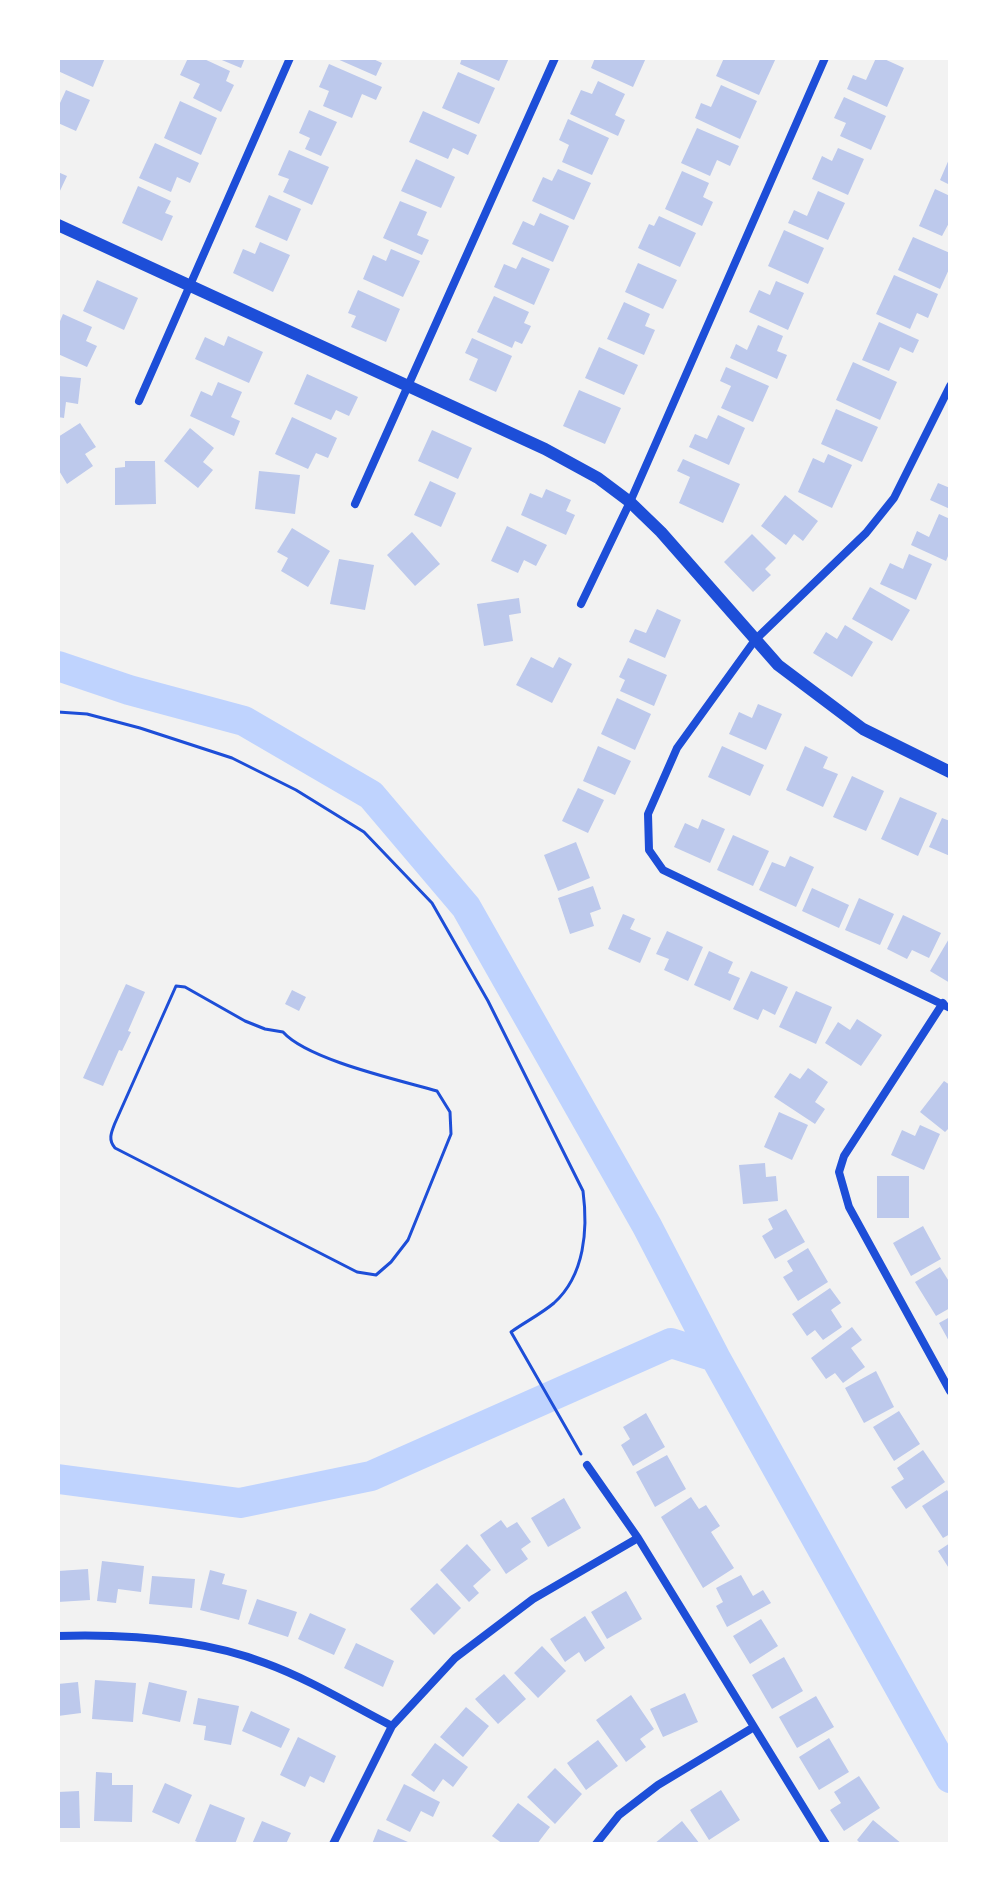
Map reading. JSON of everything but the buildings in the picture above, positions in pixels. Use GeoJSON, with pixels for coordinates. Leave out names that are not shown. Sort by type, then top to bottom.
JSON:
{"type":"FeatureCollection","features":[{"type":"Feature","properties":{"kind":"street"},"geometry":{"type":"LineString","coordinates":[[139,401],[290,58]]}},
{"type":"Feature","properties":{"kind":"street"},"geometry":{"type":"LineString","coordinates":[[355,504],[555,58]]}},
{"type":"Feature","properties":{"kind":"street"},"geometry":{"type":"LineString","coordinates":[[581,604],[630,502],[825,58]]}},
{"type":"Feature","properties":{"kind":"street"},"geometry":{"type":"LineString","coordinates":[[58,225],[570,461],[630,502],[661,532],[778,665],[863,729],[950,772]]}},
{"type":"Feature","properties":{"kind":"street"},"geometry":{"type":"LineString","coordinates":[[950,386],[894,498],[866,533],[755,640],[677,748],[648,814],[649,850],[663,870],[946,1006],[844,1156],[839,1172],[849,1207],[950,1391]]}},
{"type":"Feature","properties":{"kind":"street"},"geometry":{"type":"LineString","coordinates":[[587,1465],[638,1538],[826,1844]]}},
{"type":"Feature","properties":{"kind":"street"},"geometry":{"type":"LineString","coordinates":[[333,1844],[392,1726],[455,1658],[533,1599],[638,1538]]}},
{"type":"Feature","properties":{"kind":"street"},"geometry":{"type":"LineString","coordinates":[[58,1636],[110,1635],[230,1651],[292,1675],[392,1726]]}},
{"type":"Feature","properties":{"kind":"street"},"geometry":{"type":"LineString","coordinates":[[596,1844],[619,1815],[658,1785],[754,1727]]}},
{"type":"Feature","properties":{"kind":"path"},"geometry":{"type":"LineString","coordinates":[[58,712],[87,714],[153,732],[232,758],[296,790],[364,832],[432,903],[488,1001],[583,1191],[587,1225],[577,1269],[555,1302],[511,1332],[587,1465]]}},
{"type":"Feature","properties":{"kind":"path"},"geometry":{"type":"LineString","coordinates":[[176,986],[185,987],[265,1029],[283,1032],[292,1042],[338,1061],[437,1091],[450,1112],[451,1134],[408,1240],[376,1275],[357,1272],[115,1148],[110,1136],[176,986]]}},
{"type":"Feature","properties":{"kind":"waterway"},"geometry":{"type":"LineString","coordinates":[[58,666],[129,690],[244,721],[371,795],[466,907],[647,1226],[715,1357],[950,1778]]}},
{"type":"Feature","properties":{"kind":"waterway"},"geometry":{"type":"LineString","coordinates":[[58,1479],[240,1503],[371,1476],[671,1343],[715,1357]]}}]}
